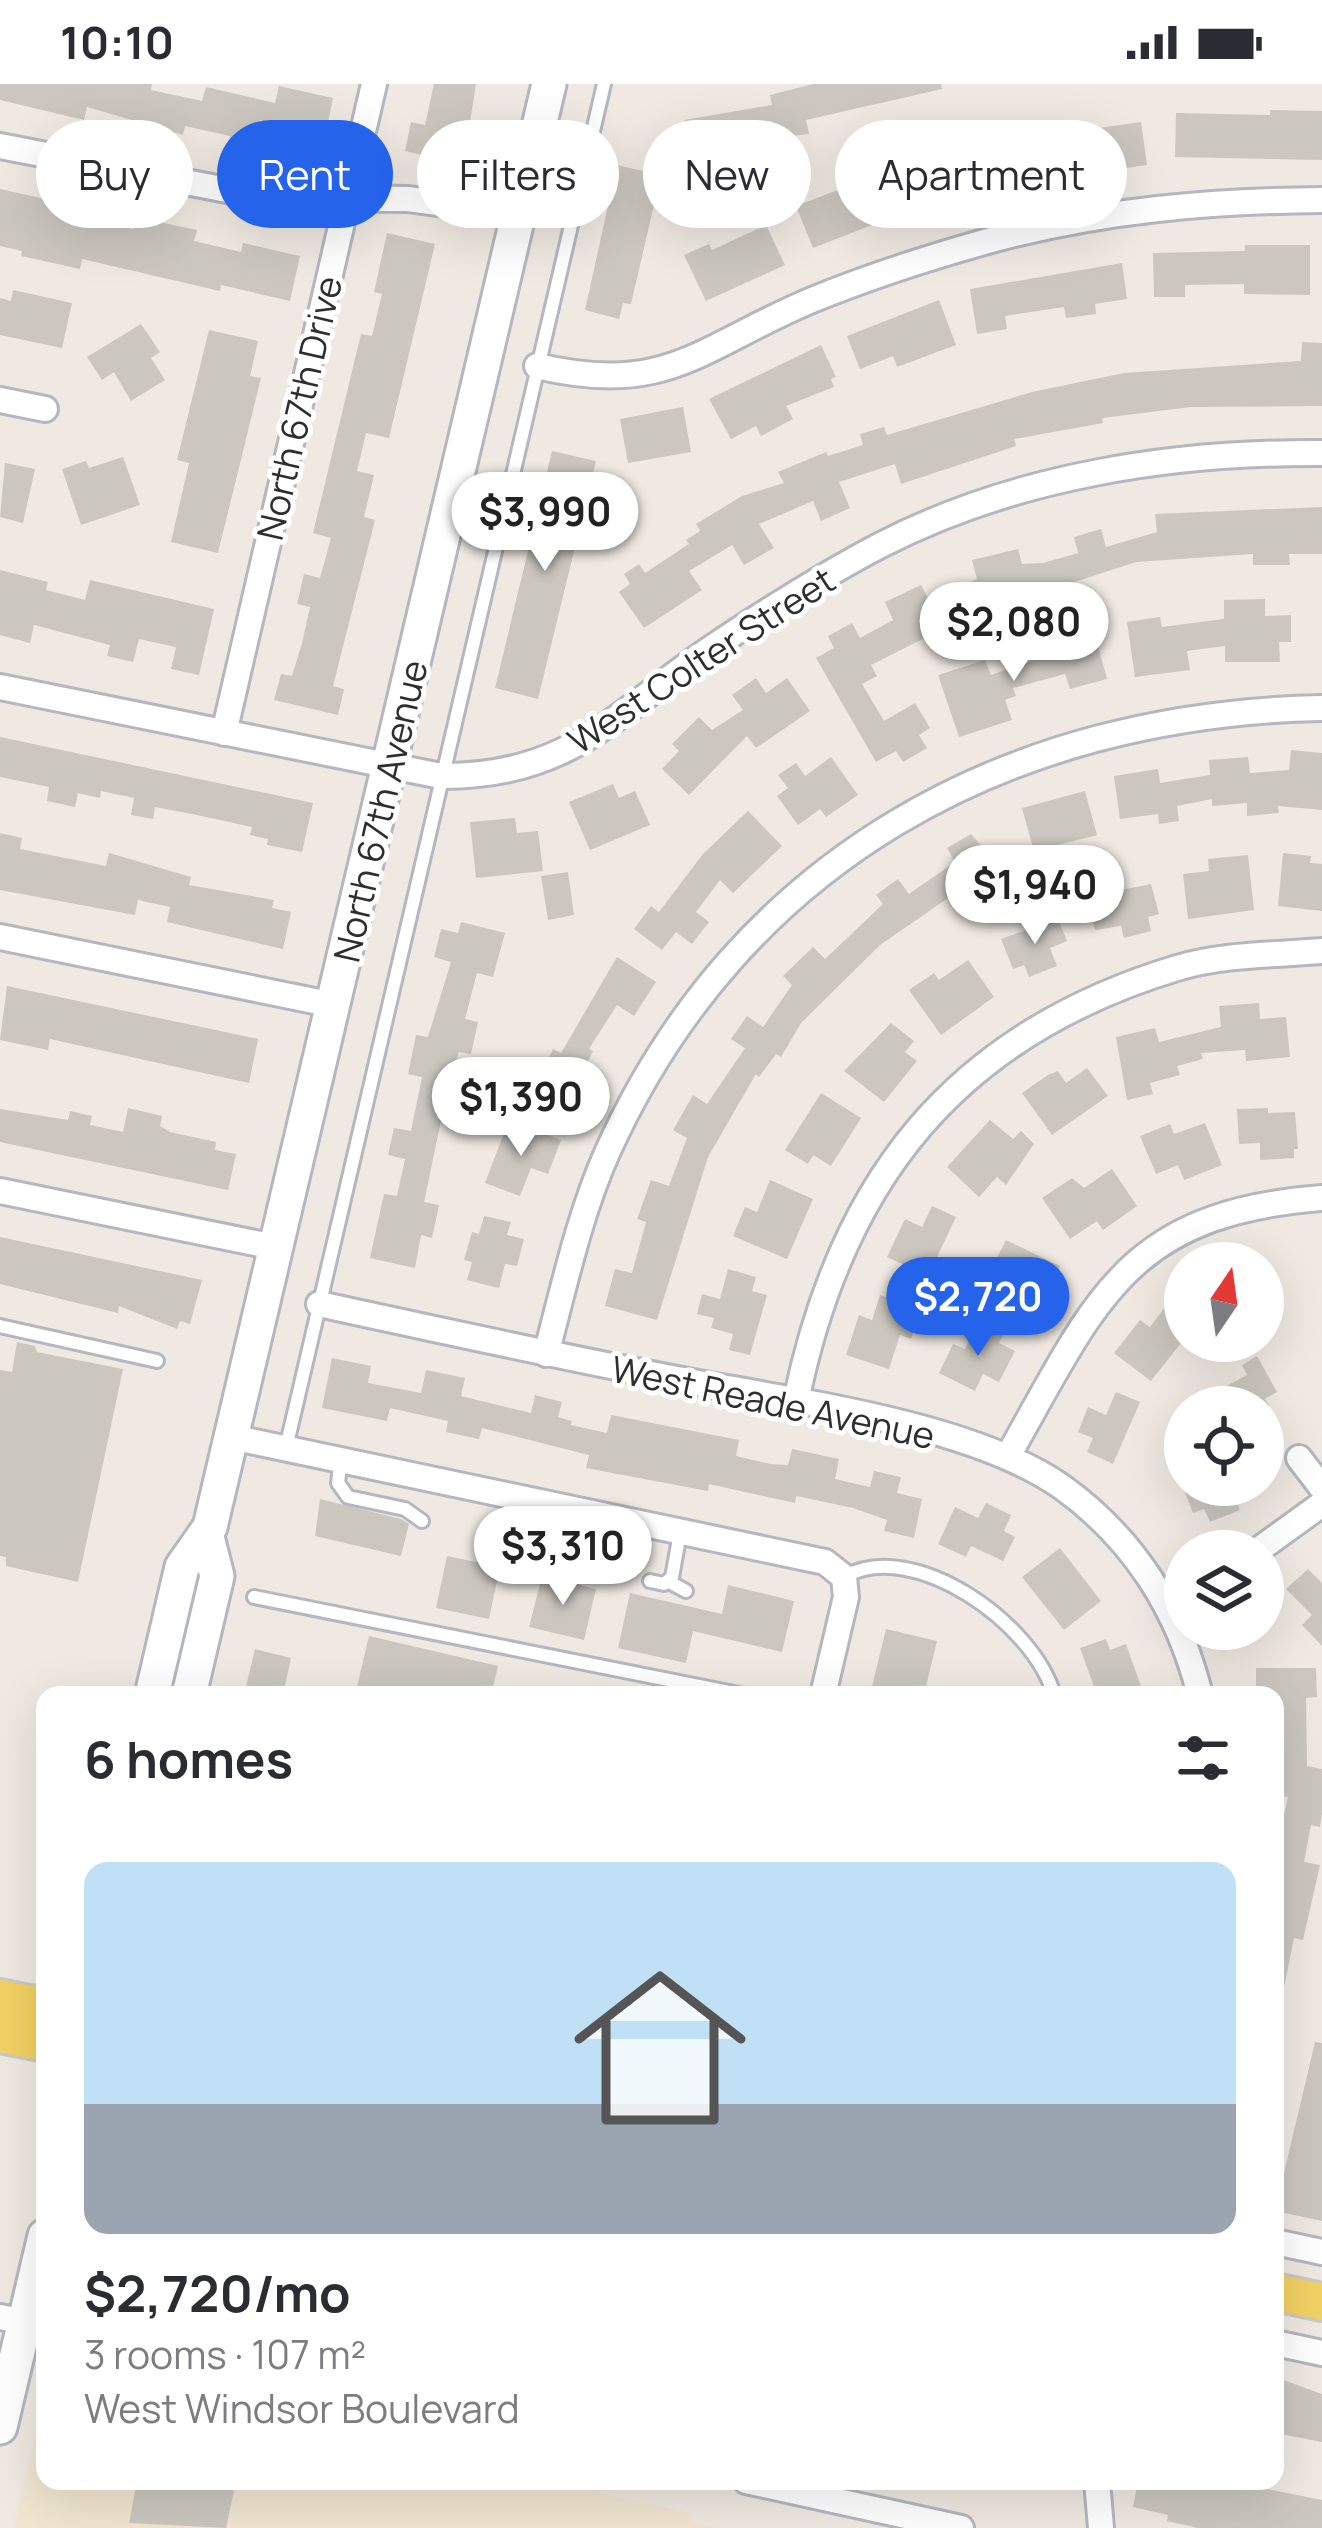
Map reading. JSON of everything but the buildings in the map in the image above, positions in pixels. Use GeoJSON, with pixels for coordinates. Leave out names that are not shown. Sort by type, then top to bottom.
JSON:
{"type":"FeatureCollection","features":[{"type":"Feature","properties":{"kind":"main road","name":"North 67th Avenue"},"geometry":{"type":"LineString","coordinates":[[540,120],[549,84]]}},
{"type":"Feature","properties":{"kind":"main road","name":"North 67th Avenue"},"geometry":{"type":"LineString","coordinates":[[154,1686],[182,1567],[207,1537],[515,228]]}},
{"type":"Feature","properties":{"kind":"main road","name":"North 67th Avenue"},"geometry":{"type":"LineString","coordinates":[[192,1686],[217,1576],[207,1537]]}},
{"type":"Feature","properties":{"kind":"main road"},"geometry":{"type":"LineString","coordinates":[[0,1998],[36,2005]]}},
{"type":"Feature","properties":{"kind":"main road"},"geometry":{"type":"LineString","coordinates":[[0,2034],[36,2041]]}},
{"type":"Feature","properties":{"kind":"main road"},"geometry":{"type":"LineString","coordinates":[[0,2427],[12,2319],[36,2259]]}},
{"type":"Feature","properties":{"kind":"main road"},"geometry":{"type":"LineString","coordinates":[[1284,2294],[1322,2302]]}},
{"type":"Feature","properties":{"kind":"street","name":"North 67th Drive"},"geometry":{"type":"LineString","coordinates":[[366,120],[374,84]]}},
{"type":"Feature","properties":{"kind":"street"},"geometry":{"type":"LineString","coordinates":[[0,146],[217,188]]}},
{"type":"Feature","properties":{"kind":"street"},"geometry":{"type":"LineString","coordinates":[[537,366],[600,378],[660,372],[824,296],[993,240],[1142,209],[1322,200]]}},
{"type":"Feature","properties":{"kind":"street","name":"North 67th Drive"},"geometry":{"type":"LineString","coordinates":[[224,733],[340,228]]}},
{"type":"Feature","properties":{"kind":"street"},"geometry":{"type":"LineString","coordinates":[[0,400],[45,409]]}},
{"type":"Feature","properties":{"kind":"street","name":"West Colter Street"},"geometry":{"type":"LineString","coordinates":[[0,687],[441,776],[519,766],[602,733],[706,652],[858,558],[952,511],[1154,461],[1322,454]]}},
{"type":"Feature","properties":{"kind":"street"},"geometry":{"type":"LineString","coordinates":[[546,1354],[605,1158],[629,1108],[715,979],[820,875],[909,813],[1025,757],[1168,720],[1246,709],[1322,708]]}},
{"type":"Feature","properties":{"kind":"street"},"geometry":{"type":"LineString","coordinates":[[0,937],[334,1005]]}},
{"type":"Feature","properties":{"kind":"street"},"geometry":{"type":"LineString","coordinates":[[796,1401],[815,1314],[849,1228],[895,1155],[966,1076],[1026,1035],[1178,967],[1322,952]]}},
{"type":"Feature","properties":{"kind":"street"},"geometry":{"type":"LineString","coordinates":[[0,1191],[275,1247]]}},
{"type":"Feature","properties":{"kind":"street"},"geometry":{"type":"LineString","coordinates":[[1008,1456],[1096,1300],[1137,1257],[1177,1233],[1252,1204],[1322,1198]]}},
{"type":"Feature","properties":{"kind":"street","name":"West Reade Avenue"},"geometry":{"type":"LineString","coordinates":[[319,1304],[546,1354],[796,1401],[1008,1456],[1106,1522],[1164,1587]]}},
{"type":"Feature","properties":{"kind":"street"},"geometry":{"type":"LineString","coordinates":[[231,1436],[825,1562],[844,1577],[846,1597],[825,1686]]}},
{"type":"Feature","properties":{"kind":"street"},"geometry":{"type":"LineString","coordinates":[[1299,1458],[1322,1488]]}},
{"type":"Feature","properties":{"kind":"street"},"geometry":{"type":"LineString","coordinates":[[1284,1531],[1322,1504]]}},
{"type":"Feature","properties":{"kind":"street","name":"West Reade Avenue"},"geometry":{"type":"LineString","coordinates":[[1189,1650],[1199,1686]]}},
{"type":"Feature","properties":{"kind":"street"},"geometry":{"type":"LineString","coordinates":[[1284,2244],[1322,2252]]}},
{"type":"Feature","properties":{"kind":"street"},"geometry":{"type":"LineString","coordinates":[[1284,2345],[1322,2353]]}},
{"type":"Feature","properties":{"kind":"street"},"geometry":{"type":"LineString","coordinates":[[775,2490],[865,2518],[961,2528]]}},
{"type":"Feature","properties":{"kind":"street"},"geometry":{"type":"LineString","coordinates":[[1098,2490],[1101,2528]]}},
{"type":"Feature","properties":{"kind":"lane"},"geometry":{"type":"LineString","coordinates":[[286,1448],[604,84]]}},
{"type":"Feature","properties":{"kind":"lane"},"geometry":{"type":"LineString","coordinates":[[0,1326],[157,1360]]}},
{"type":"Feature","properties":{"kind":"lane"},"geometry":{"type":"LineString","coordinates":[[341,1460],[338,1483],[348,1497],[405,1509],[422,1521]]}},
{"type":"Feature","properties":{"kind":"lane"},"geometry":{"type":"LineString","coordinates":[[680,1532],[671,1577],[674,1588],[686,1591]]}},
{"type":"Feature","properties":{"kind":"lane"},"geometry":{"type":"LineString","coordinates":[[844,1577],[864,1565],[888,1564],[964,1591],[994,1611],[1048,1686]]}},
{"type":"Feature","properties":{"kind":"lane"},"geometry":{"type":"LineString","coordinates":[[650,1581],[664,1584],[671,1577]]}},
{"type":"Feature","properties":{"kind":"lane"},"geometry":{"type":"LineString","coordinates":[[254,1597],[699,1686]]}},
{"type":"Feature","properties":{"kind":"shaded area"},"geometry":{"type":"Polygon","coordinates":[[[36,2434],[36,2490],[588,2490],[692,2513],[691,2522],[717,2528],[14,2528],[36,2434]]]}}]}
